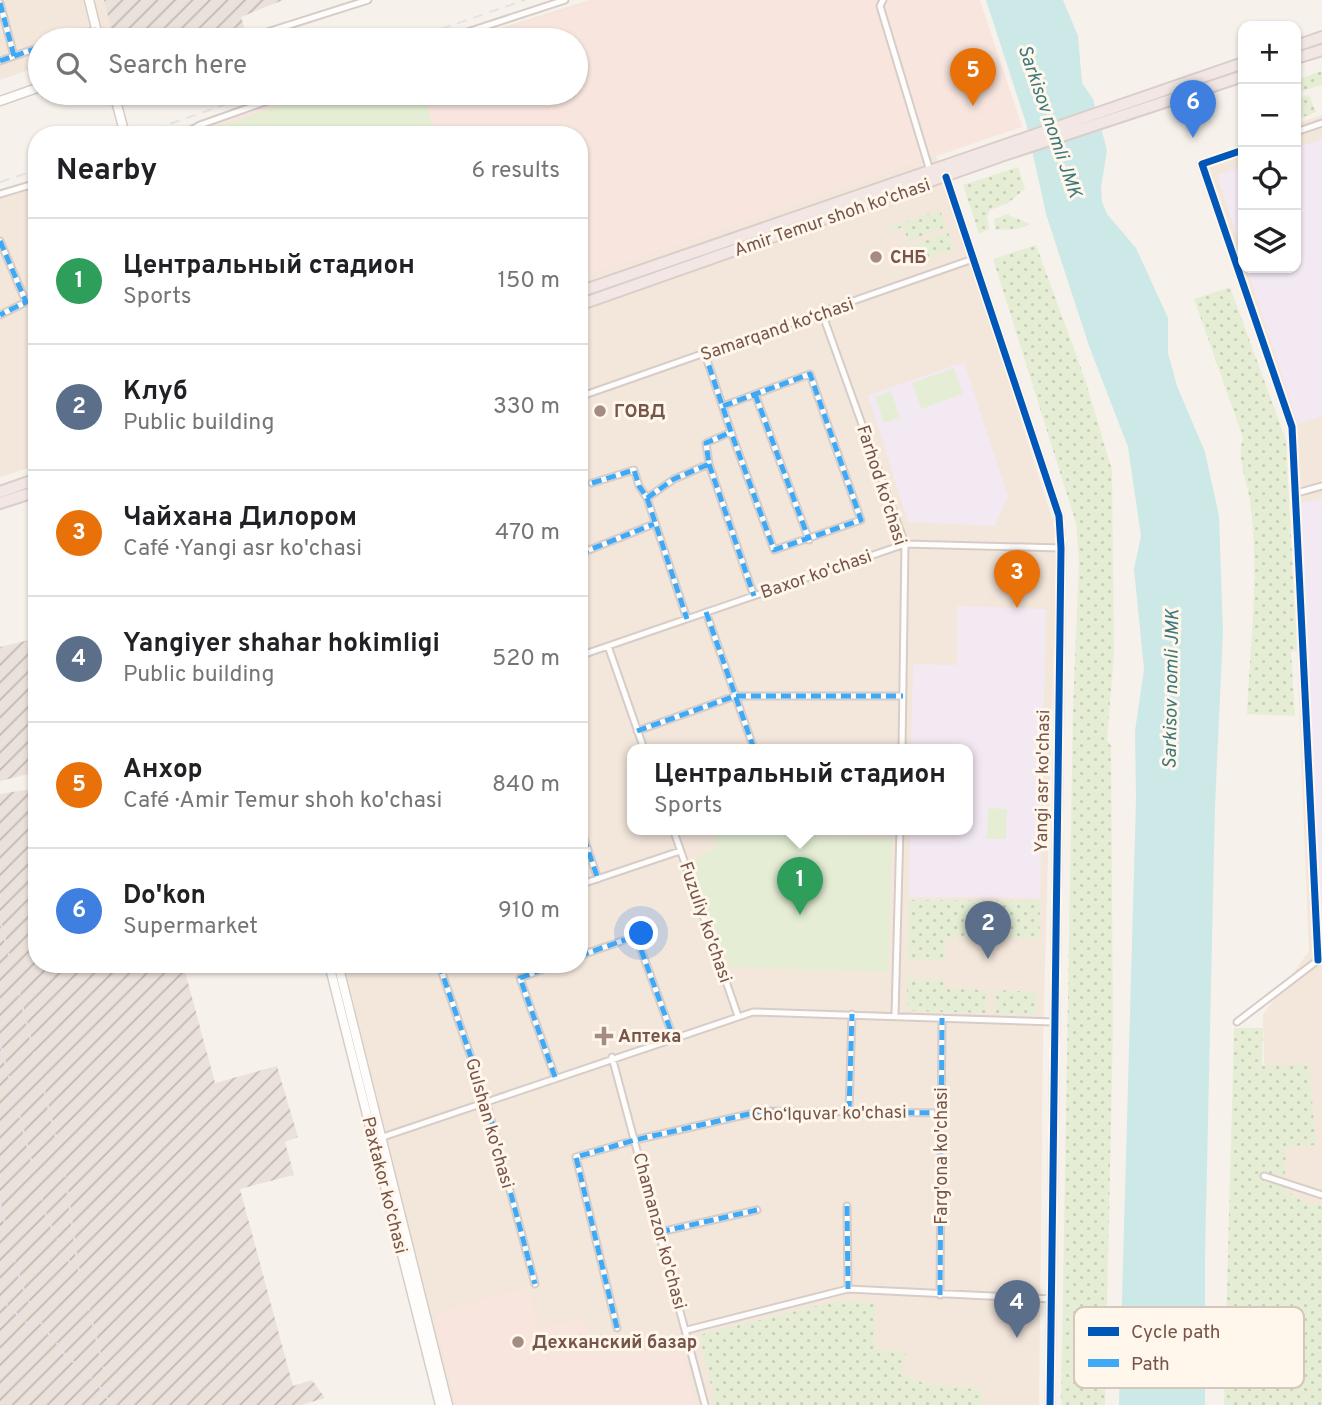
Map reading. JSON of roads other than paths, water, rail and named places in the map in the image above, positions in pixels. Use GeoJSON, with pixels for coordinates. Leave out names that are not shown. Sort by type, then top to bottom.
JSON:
{"type":"FeatureCollection","features":[{"type":"Feature","properties":{"kind":"highway"},"geometry":{"type":"LineString","coordinates":[[1301,44],[1322,37]]}},
{"type":"Feature","properties":{"kind":"highway"},"geometry":{"type":"LineString","coordinates":[[1301,56],[1322,50]]}},
{"type":"Feature","properties":{"kind":"highway","name":"Amir Temur shoh ko'chasi"},"geometry":{"type":"LineString","coordinates":[[588,289],[930,171],[1118,111],[1238,65]]}},
{"type":"Feature","properties":{"kind":"highway","name":"Amir Temur shoh ko'chasi"},"geometry":{"type":"LineString","coordinates":[[1118,111],[1238,77]]}},
{"type":"Feature","properties":{"kind":"highway","name":"Amir Temur shoh ko'chasi"},"geometry":{"type":"LineString","coordinates":[[588,302],[946,177],[1002,150]]}},
{"type":"Feature","properties":{"kind":"highway"},"geometry":{"type":"LineString","coordinates":[[0,492],[28,482]]}},
{"type":"Feature","properties":{"kind":"highway"},"geometry":{"type":"LineString","coordinates":[[0,503],[28,494]]}},
{"type":"Feature","properties":{"kind":"street"},"geometry":{"type":"LineString","coordinates":[[89,0],[96,28]]}},
{"type":"Feature","properties":{"kind":"street"},"geometry":{"type":"LineString","coordinates":[[280,28],[368,0]]}},
{"type":"Feature","properties":{"kind":"street"},"geometry":{"type":"LineString","coordinates":[[480,28],[565,0]]}},
{"type":"Feature","properties":{"kind":"street"},"geometry":{"type":"LineString","coordinates":[[883,0],[880,6],[891,49],[930,171]]}},
{"type":"Feature","properties":{"kind":"street"},"geometry":{"type":"LineString","coordinates":[[0,4],[14,56]]}},
{"type":"Feature","properties":{"kind":"street"},"geometry":{"type":"LineString","coordinates":[[0,61],[28,51]]}},
{"type":"Feature","properties":{"kind":"street"},"geometry":{"type":"LineString","coordinates":[[0,101],[28,91]]}},
{"type":"Feature","properties":{"kind":"street"},"geometry":{"type":"LineString","coordinates":[[117,105],[123,126]]}},
{"type":"Feature","properties":{"kind":"street"},"geometry":{"type":"LineString","coordinates":[[198,126],[256,105]]}},
{"type":"Feature","properties":{"kind":"street"},"geometry":{"type":"LineString","coordinates":[[1301,130],[1322,123]]}},
{"type":"Feature","properties":{"kind":"street"},"geometry":{"type":"LineString","coordinates":[[1237,1021],[1320,959],[1292,427],[1202,164],[1238,152]]}},
{"type":"Feature","properties":{"kind":"street","name":"Yangi asr ko'chasi"},"geometry":{"type":"LineString","coordinates":[[946,177],[1059,516],[1061,548],[1050,1405]]}},
{"type":"Feature","properties":{"kind":"street"},"geometry":{"type":"LineString","coordinates":[[0,194],[28,186]]}},
{"type":"Feature","properties":{"kind":"street"},"geometry":{"type":"LineString","coordinates":[[0,240],[26,302],[0,315]]}},
{"type":"Feature","properties":{"kind":"street","name":"Samarqand ko‘chasi"},"geometry":{"type":"LineString","coordinates":[[588,394],[974,259]]}},
{"type":"Feature","properties":{"kind":"street","name":"Farhod ko'chasi"},"geometry":{"type":"LineString","coordinates":[[822,313],[905,544],[902,744]]}},
{"type":"Feature","properties":{"kind":"street"},"geometry":{"type":"LineString","coordinates":[[705,354],[770,544],[774,550],[861,520],[810,374],[723,406]]}},
{"type":"Feature","properties":{"kind":"street"},"geometry":{"type":"LineString","coordinates":[[755,394],[809,540]]}},
{"type":"Feature","properties":{"kind":"street"},"geometry":{"type":"LineString","coordinates":[[731,432],[706,443],[709,464],[754,596]]}},
{"type":"Feature","properties":{"kind":"street"},"geometry":{"type":"LineString","coordinates":[[648,498],[674,479],[709,464]]}},
{"type":"Feature","properties":{"kind":"street"},"geometry":{"type":"LineString","coordinates":[[593,484],[634,470],[639,486],[648,498],[654,524],[687,619]]}},
{"type":"Feature","properties":{"kind":"street"},"geometry":{"type":"LineString","coordinates":[[1297,493],[1322,486]]}},
{"type":"Feature","properties":{"kind":"street"},"geometry":{"type":"LineString","coordinates":[[588,550],[654,524]]}},
{"type":"Feature","properties":{"kind":"street","name":"Baxor ko'chasi"},"geometry":{"type":"LineString","coordinates":[[588,653],[905,544],[1061,548]]}},
{"type":"Feature","properties":{"kind":"street"},"geometry":{"type":"LineString","coordinates":[[706,612],[752,744]]}},
{"type":"Feature","properties":{"kind":"street"},"geometry":{"type":"LineString","coordinates":[[608,646],[642,744]]}},
{"type":"Feature","properties":{"kind":"street"},"geometry":{"type":"LineString","coordinates":[[637,731],[735,696],[902,696]]}},
{"type":"Feature","properties":{"kind":"street","name":"Fuzuliy ko'chasi"},"geometry":{"type":"LineString","coordinates":[[675,835],[738,1016]]}},
{"type":"Feature","properties":{"kind":"street"},"geometry":{"type":"LineString","coordinates":[[895,1015],[900,835]]}},
{"type":"Feature","properties":{"kind":"street"},"geometry":{"type":"LineString","coordinates":[[588,850],[598,879]]}},
{"type":"Feature","properties":{"kind":"street"},"geometry":{"type":"LineString","coordinates":[[588,882],[680,851]]}},
{"type":"Feature","properties":{"kind":"street"},"geometry":{"type":"LineString","coordinates":[[588,953],[635,936],[673,1037]]}},
{"type":"Feature","properties":{"kind":"street","name":"Paxtakor ko'chasi"},"geometry":{"type":"LineString","coordinates":[[332,973],[448,1405]]}},
{"type":"Feature","properties":{"kind":"street","name":"Paxtakor ko'chasi"},"geometry":{"type":"LineString","coordinates":[[340,973],[440,1405]]}},
{"type":"Feature","properties":{"kind":"street","name":"Gulshan ko'chasi"},"geometry":{"type":"LineString","coordinates":[[442,973],[486,1101],[534,1284]]}},
{"type":"Feature","properties":{"kind":"street"},"geometry":{"type":"LineString","coordinates":[[533,973],[520,978],[555,1077]]}},
{"type":"Feature","properties":{"kind":"street"},"geometry":{"type":"LineString","coordinates":[[378,1139],[612,1057],[753,1012],[1054,1022]]}},
{"type":"Feature","properties":{"kind":"street"},"geometry":{"type":"LineString","coordinates":[[849,1111],[852,1014]]}},
{"type":"Feature","properties":{"kind":"street","name":"Farg'ona ko'chasi"},"geometry":{"type":"LineString","coordinates":[[940,1295],[942,1018]]}},
{"type":"Feature","properties":{"kind":"street","name":"Chamanzor ko'chasi"},"geometry":{"type":"LineString","coordinates":[[612,1057],[705,1405]]}},
{"type":"Feature","properties":{"kind":"street","name":"Cho‘lquvar ko'chasi"},"geometry":{"type":"LineString","coordinates":[[618,1328],[576,1157],[635,1140],[762,1111],[942,1113]]}},
{"type":"Feature","properties":{"kind":"street"},"geometry":{"type":"LineString","coordinates":[[1264,1176],[1322,1195]]}},
{"type":"Feature","properties":{"kind":"street"},"geometry":{"type":"LineString","coordinates":[[847,1206],[848,1289]]}},
{"type":"Feature","properties":{"kind":"street"},"geometry":{"type":"LineString","coordinates":[[660,1232],[757,1210]]}},
{"type":"Feature","properties":{"kind":"street"},"geometry":{"type":"LineString","coordinates":[[687,1330],[848,1289],[1051,1299]]}},
{"type":"Feature","properties":{"kind":"water","name":"Sarkisov nomli JMK"},"geometry":{"type":"Polygon","coordinates":[[[986,0],[1063,0],[1078,36],[1082,83],[1093,99],[1107,150],[1101,188],[1102,202],[1107,214],[1136,248],[1168,318],[1168,353],[1177,386],[1205,452],[1219,516],[1223,632],[1215,806],[1205,1307],[1122,1307],[1136,800],[1135,731],[1144,669],[1134,569],[1141,536],[1128,447],[1089,346],[1046,214],[1026,123],[986,0]]]}},
{"type":"Feature","properties":{"kind":"water"},"geometry":{"type":"Polygon","coordinates":[[[1119,1388],[1205,1388],[1205,1405],[1119,1405],[1119,1388]]]}},
{"type":"Feature","properties":{"kind":"railway"},"geometry":{"type":"LineString","coordinates":[[444,28],[525,0]]}},
{"type":"Feature","properties":{"kind":"railway"},"geometry":{"type":"LineString","coordinates":[[164,126],[224,105]]}},
{"type":"Feature","properties":{"kind":"railway"},"geometry":{"type":"LineString","coordinates":[[0,182],[28,173]]}},
{"type":"Feature","properties":{"kind":"railway"},"geometry":{"type":"LineString","coordinates":[[0,920],[64,1168],[78,1266],[113,1405]]}},
{"type":"Feature","properties":{"kind":"railway"},"geometry":{"type":"LineString","coordinates":[[0,1043],[46,1216],[74,1271]]}},
{"type":"Feature","properties":{"kind":"railway"},"geometry":{"type":"LineString","coordinates":[[0,1203],[22,1284],[39,1320],[67,1354]]}},
{"type":"Feature","properties":{"kind":"railway"},"geometry":{"type":"LineString","coordinates":[[0,1299],[37,1332]]}},
{"type":"Feature","properties":{"kind":"railway"},"geometry":{"type":"LineString","coordinates":[[59,1349],[97,1383],[108,1399]]}},
{"type":"Feature","properties":{"kind":"place","name":"Анхор"},"geometry":{"type":"Point","coordinates":[973,106]}},
{"type":"Feature","properties":{"kind":"place","name":"Do'kon"},"geometry":{"type":"Point","coordinates":[1193,138]}},
{"type":"Feature","properties":{"kind":"place","name":"СНБ"},"geometry":{"type":"Point","coordinates":[876,257]}},
{"type":"Feature","properties":{"kind":"place","name":"ГОВД"},"geometry":{"type":"Point","coordinates":[600,411]}},
{"type":"Feature","properties":{"kind":"place","name":"Чайхана Дилором"},"geometry":{"type":"Point","coordinates":[1017,608]}},
{"type":"Feature","properties":{"kind":"place","name":"Центральный стадион"},"geometry":{"type":"Point","coordinates":[800,915]}},
{"type":"Feature","properties":{"kind":"place","name":"Клуб"},"geometry":{"type":"Point","coordinates":[988,959]}},
{"type":"Feature","properties":{"kind":"place","name":"Аптека"},"geometry":{"type":"Point","coordinates":[604,1036]}},
{"type":"Feature","properties":{"kind":"place","name":"Yangiyer shahar hokimligi"},"geometry":{"type":"Point","coordinates":[1017,1338]}},
{"type":"Feature","properties":{"kind":"place","name":"Дехканский базар"},"geometry":{"type":"Point","coordinates":[518,1342]}}]}
